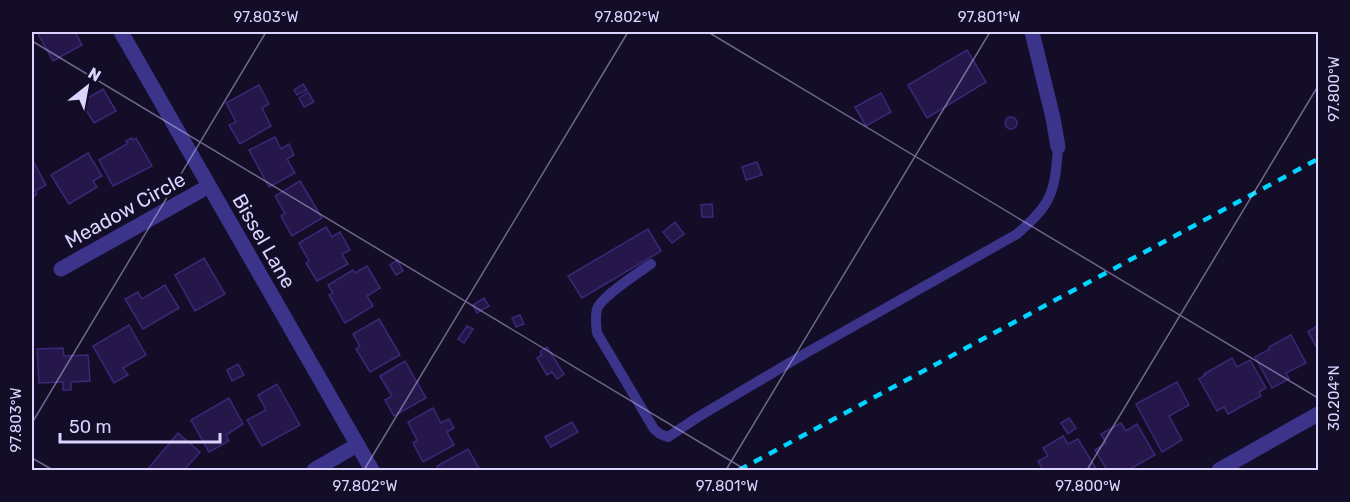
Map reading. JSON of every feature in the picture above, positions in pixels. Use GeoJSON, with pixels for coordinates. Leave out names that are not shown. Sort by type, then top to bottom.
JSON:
{"type":"FeatureCollection","features":[{"type":"Feature","properties":{"kind":"street","name":"Bissel Lane"},"geometry":{"type":"LineString","coordinates":[[121,32],[372,471]]}},
{"type":"Feature","properties":{"kind":"street"},"geometry":{"type":"LineString","coordinates":[[1032,32],[1058,147]]}},
{"type":"Feature","properties":{"kind":"street","name":"Meadow Circle"},"geometry":{"type":"LineString","coordinates":[[61,269],[209,186]]}},
{"type":"Feature","properties":{"kind":"street"},"geometry":{"type":"LineString","coordinates":[[1222,470],[1318,414]]}},
{"type":"Feature","properties":{"kind":"street"},"geometry":{"type":"LineString","coordinates":[[314,471],[357,445]]}},
{"type":"Feature","properties":{"kind":"lane"},"geometry":{"type":"LineString","coordinates":[[651,264],[604,299],[597,309],[597,333],[654,429],[668,436],[806,353],[1017,234],[1035,219],[1053,190],[1058,147]]}},
{"type":"Feature","properties":{"kind":"building"},"geometry":{"type":"Polygon","coordinates":[[[37,32],[75,32],[82,45],[53,61],[37,32]]]}},
{"type":"Feature","properties":{"kind":"building"},"geometry":{"type":"Polygon","coordinates":[[[967,50],[986,82],[927,118],[908,85],[967,50]]]}},
{"type":"Feature","properties":{"kind":"building"},"geometry":{"type":"Polygon","coordinates":[[[303,84],[307,90],[297,95],[294,90],[303,84]]]}},
{"type":"Feature","properties":{"kind":"building"},"geometry":{"type":"Polygon","coordinates":[[[259,85],[269,104],[262,108],[271,126],[240,144],[229,125],[236,122],[226,103],[259,85]]]}},
{"type":"Feature","properties":{"kind":"building"},"geometry":{"type":"Polygon","coordinates":[[[103,89],[116,111],[94,123],[81,102],[103,89]]]}},
{"type":"Feature","properties":{"kind":"building"},"geometry":{"type":"Polygon","coordinates":[[[308,92],[314,102],[304,107],[299,98],[308,92]]]}},
{"type":"Feature","properties":{"kind":"building"},"geometry":{"type":"Polygon","coordinates":[[[881,93],[891,112],[866,126],[855,107],[881,93]]]}},
{"type":"Feature","properties":{"kind":"building"},"geometry":{"type":"Polygon","coordinates":[[[1013,117],[1017,123],[1013,129],[1009,129],[1005,121],[1013,117]]]}},
{"type":"Feature","properties":{"kind":"building"},"geometry":{"type":"Polygon","coordinates":[[[275,137],[281,149],[289,144],[294,155],[287,159],[295,173],[269,187],[249,150],[275,137]]]}},
{"type":"Feature","properties":{"kind":"building"},"geometry":{"type":"Polygon","coordinates":[[[132,138],[133,140],[136,138],[152,166],[113,186],[99,160],[127,144],[126,141],[132,138]]]}},
{"type":"Feature","properties":{"kind":"building"},"geometry":{"type":"Polygon","coordinates":[[[88,153],[102,176],[93,181],[97,187],[69,204],[51,175],[88,153]]]}},
{"type":"Feature","properties":{"kind":"building"},"geometry":{"type":"Polygon","coordinates":[[[32,159],[46,185],[35,191],[37,194],[32,198],[32,159]]]}},
{"type":"Feature","properties":{"kind":"building"},"geometry":{"type":"Polygon","coordinates":[[[757,162],[762,175],[746,180],[742,167],[757,162]]]}},
{"type":"Feature","properties":{"kind":"building"},"geometry":{"type":"Polygon","coordinates":[[[300,181],[322,218],[292,236],[281,216],[285,213],[275,196],[300,181]]]}},
{"type":"Feature","properties":{"kind":"building"},"geometry":{"type":"Polygon","coordinates":[[[712,204],[713,217],[702,217],[701,205],[712,204]]]}},
{"type":"Feature","properties":{"kind":"building"},"geometry":{"type":"Polygon","coordinates":[[[675,222],[684,234],[672,243],[663,232],[675,222]]]}},
{"type":"Feature","properties":{"kind":"building"},"geometry":{"type":"Polygon","coordinates":[[[326,227],[332,237],[340,232],[350,250],[342,254],[348,264],[317,281],[306,263],[309,261],[299,243],[326,227]]]}},
{"type":"Feature","properties":{"kind":"building"},"geometry":{"type":"Polygon","coordinates":[[[648,229],[661,251],[582,298],[568,276],[648,229]]]}},
{"type":"Feature","properties":{"kind":"building"},"geometry":{"type":"Polygon","coordinates":[[[204,258],[225,294],[195,311],[175,275],[204,258]]]}},
{"type":"Feature","properties":{"kind":"building"},"geometry":{"type":"Polygon","coordinates":[[[397,260],[403,271],[396,275],[390,265],[397,260]]]}},
{"type":"Feature","properties":{"kind":"building"},"geometry":{"type":"Polygon","coordinates":[[[367,266],[380,288],[367,296],[373,306],[345,323],[329,295],[333,293],[328,285],[353,270],[355,273],[367,266]]]}},
{"type":"Feature","properties":{"kind":"building"},"geometry":{"type":"Polygon","coordinates":[[[165,285],[179,308],[143,329],[125,299],[138,292],[142,299],[165,285]]]}},
{"type":"Feature","properties":{"kind":"building"},"geometry":{"type":"Polygon","coordinates":[[[484,298],[489,306],[477,313],[473,305],[484,298]]]}},
{"type":"Feature","properties":{"kind":"building"},"geometry":{"type":"Polygon","coordinates":[[[520,315],[524,324],[516,327],[512,318],[520,315]]]}},
{"type":"Feature","properties":{"kind":"building"},"geometry":{"type":"Polygon","coordinates":[[[379,319],[400,355],[370,372],[356,349],[360,346],[353,334],[379,319]]]}},
{"type":"Feature","properties":{"kind":"building"},"geometry":{"type":"Polygon","coordinates":[[[129,325],[146,355],[123,368],[128,375],[114,383],[93,346],[129,325]]]}},
{"type":"Feature","properties":{"kind":"building"},"geometry":{"type":"Polygon","coordinates":[[[1318,325],[1318,350],[1308,332],[1318,325]]]}},
{"type":"Feature","properties":{"kind":"building"},"geometry":{"type":"Polygon","coordinates":[[[467,326],[473,329],[464,343],[458,339],[467,326]]]}},
{"type":"Feature","properties":{"kind":"building"},"geometry":{"type":"Polygon","coordinates":[[[1291,335],[1306,363],[1286,373],[1289,379],[1272,388],[1255,357],[1291,335]]]}},
{"type":"Feature","properties":{"kind":"building"},"geometry":{"type":"Polygon","coordinates":[[[547,347],[564,374],[557,379],[552,372],[547,375],[537,358],[542,355],[540,352],[547,347]]]}},
{"type":"Feature","properties":{"kind":"building"},"geometry":{"type":"Polygon","coordinates":[[[63,348],[64,356],[88,355],[90,381],[71,382],[71,390],[63,390],[63,382],[39,383],[37,349],[63,348]]]}},
{"type":"Feature","properties":{"kind":"building"},"geometry":{"type":"Polygon","coordinates":[[[1232,358],[1237,367],[1250,360],[1266,388],[1259,392],[1261,396],[1228,414],[1224,407],[1217,411],[1199,379],[1232,358]]]}},
{"type":"Feature","properties":{"kind":"building"},"geometry":{"type":"Polygon","coordinates":[[[405,361],[426,398],[394,416],[385,400],[392,396],[380,376],[405,361]]]}},
{"type":"Feature","properties":{"kind":"building"},"geometry":{"type":"Polygon","coordinates":[[[238,364],[244,375],[232,381],[227,370],[238,364]]]}},
{"type":"Feature","properties":{"kind":"building"},"geometry":{"type":"Polygon","coordinates":[[[1177,382],[1189,405],[1169,416],[1182,440],[1162,452],[1136,404],[1177,382]]]}},
{"type":"Feature","properties":{"kind":"building"},"geometry":{"type":"Polygon","coordinates":[[[277,384],[300,425],[262,446],[247,420],[266,410],[258,395],[277,384]]]}},
{"type":"Feature","properties":{"kind":"building"},"geometry":{"type":"Polygon","coordinates":[[[229,398],[243,424],[226,435],[229,441],[209,452],[191,420],[229,398]]]}},
{"type":"Feature","properties":{"kind":"building"},"geometry":{"type":"Polygon","coordinates":[[[433,408],[441,423],[449,419],[454,428],[447,432],[454,445],[423,462],[413,443],[417,440],[408,422],[433,408]]]}},
{"type":"Feature","properties":{"kind":"building"},"geometry":{"type":"Polygon","coordinates":[[[1069,418],[1076,428],[1068,434],[1061,423],[1069,418]]]}},
{"type":"Feature","properties":{"kind":"building"},"geometry":{"type":"Polygon","coordinates":[[[572,422],[578,432],[551,447],[545,437],[572,422]]]}},
{"type":"Feature","properties":{"kind":"building"},"geometry":{"type":"Polygon","coordinates":[[[1121,423],[1126,431],[1137,424],[1155,455],[1128,470],[1107,470],[1095,450],[1106,443],[1101,434],[1121,423]]]}},
{"type":"Feature","properties":{"kind":"building"},"geometry":{"type":"Polygon","coordinates":[[[178,433],[200,452],[184,470],[147,470],[178,433]]]}},
{"type":"Feature","properties":{"kind":"building"},"geometry":{"type":"Polygon","coordinates":[[[1063,436],[1068,444],[1078,439],[1097,470],[1043,470],[1038,461],[1048,456],[1043,448],[1063,436]]]}},
{"type":"Feature","properties":{"kind":"building"},"geometry":{"type":"Polygon","coordinates":[[[468,449],[480,470],[439,470],[437,466],[468,449]]]}},
{"type":"Feature","properties":{"kind":"railway"},"geometry":{"type":"LineString","coordinates":[[739,470],[1318,159]]}}]}
